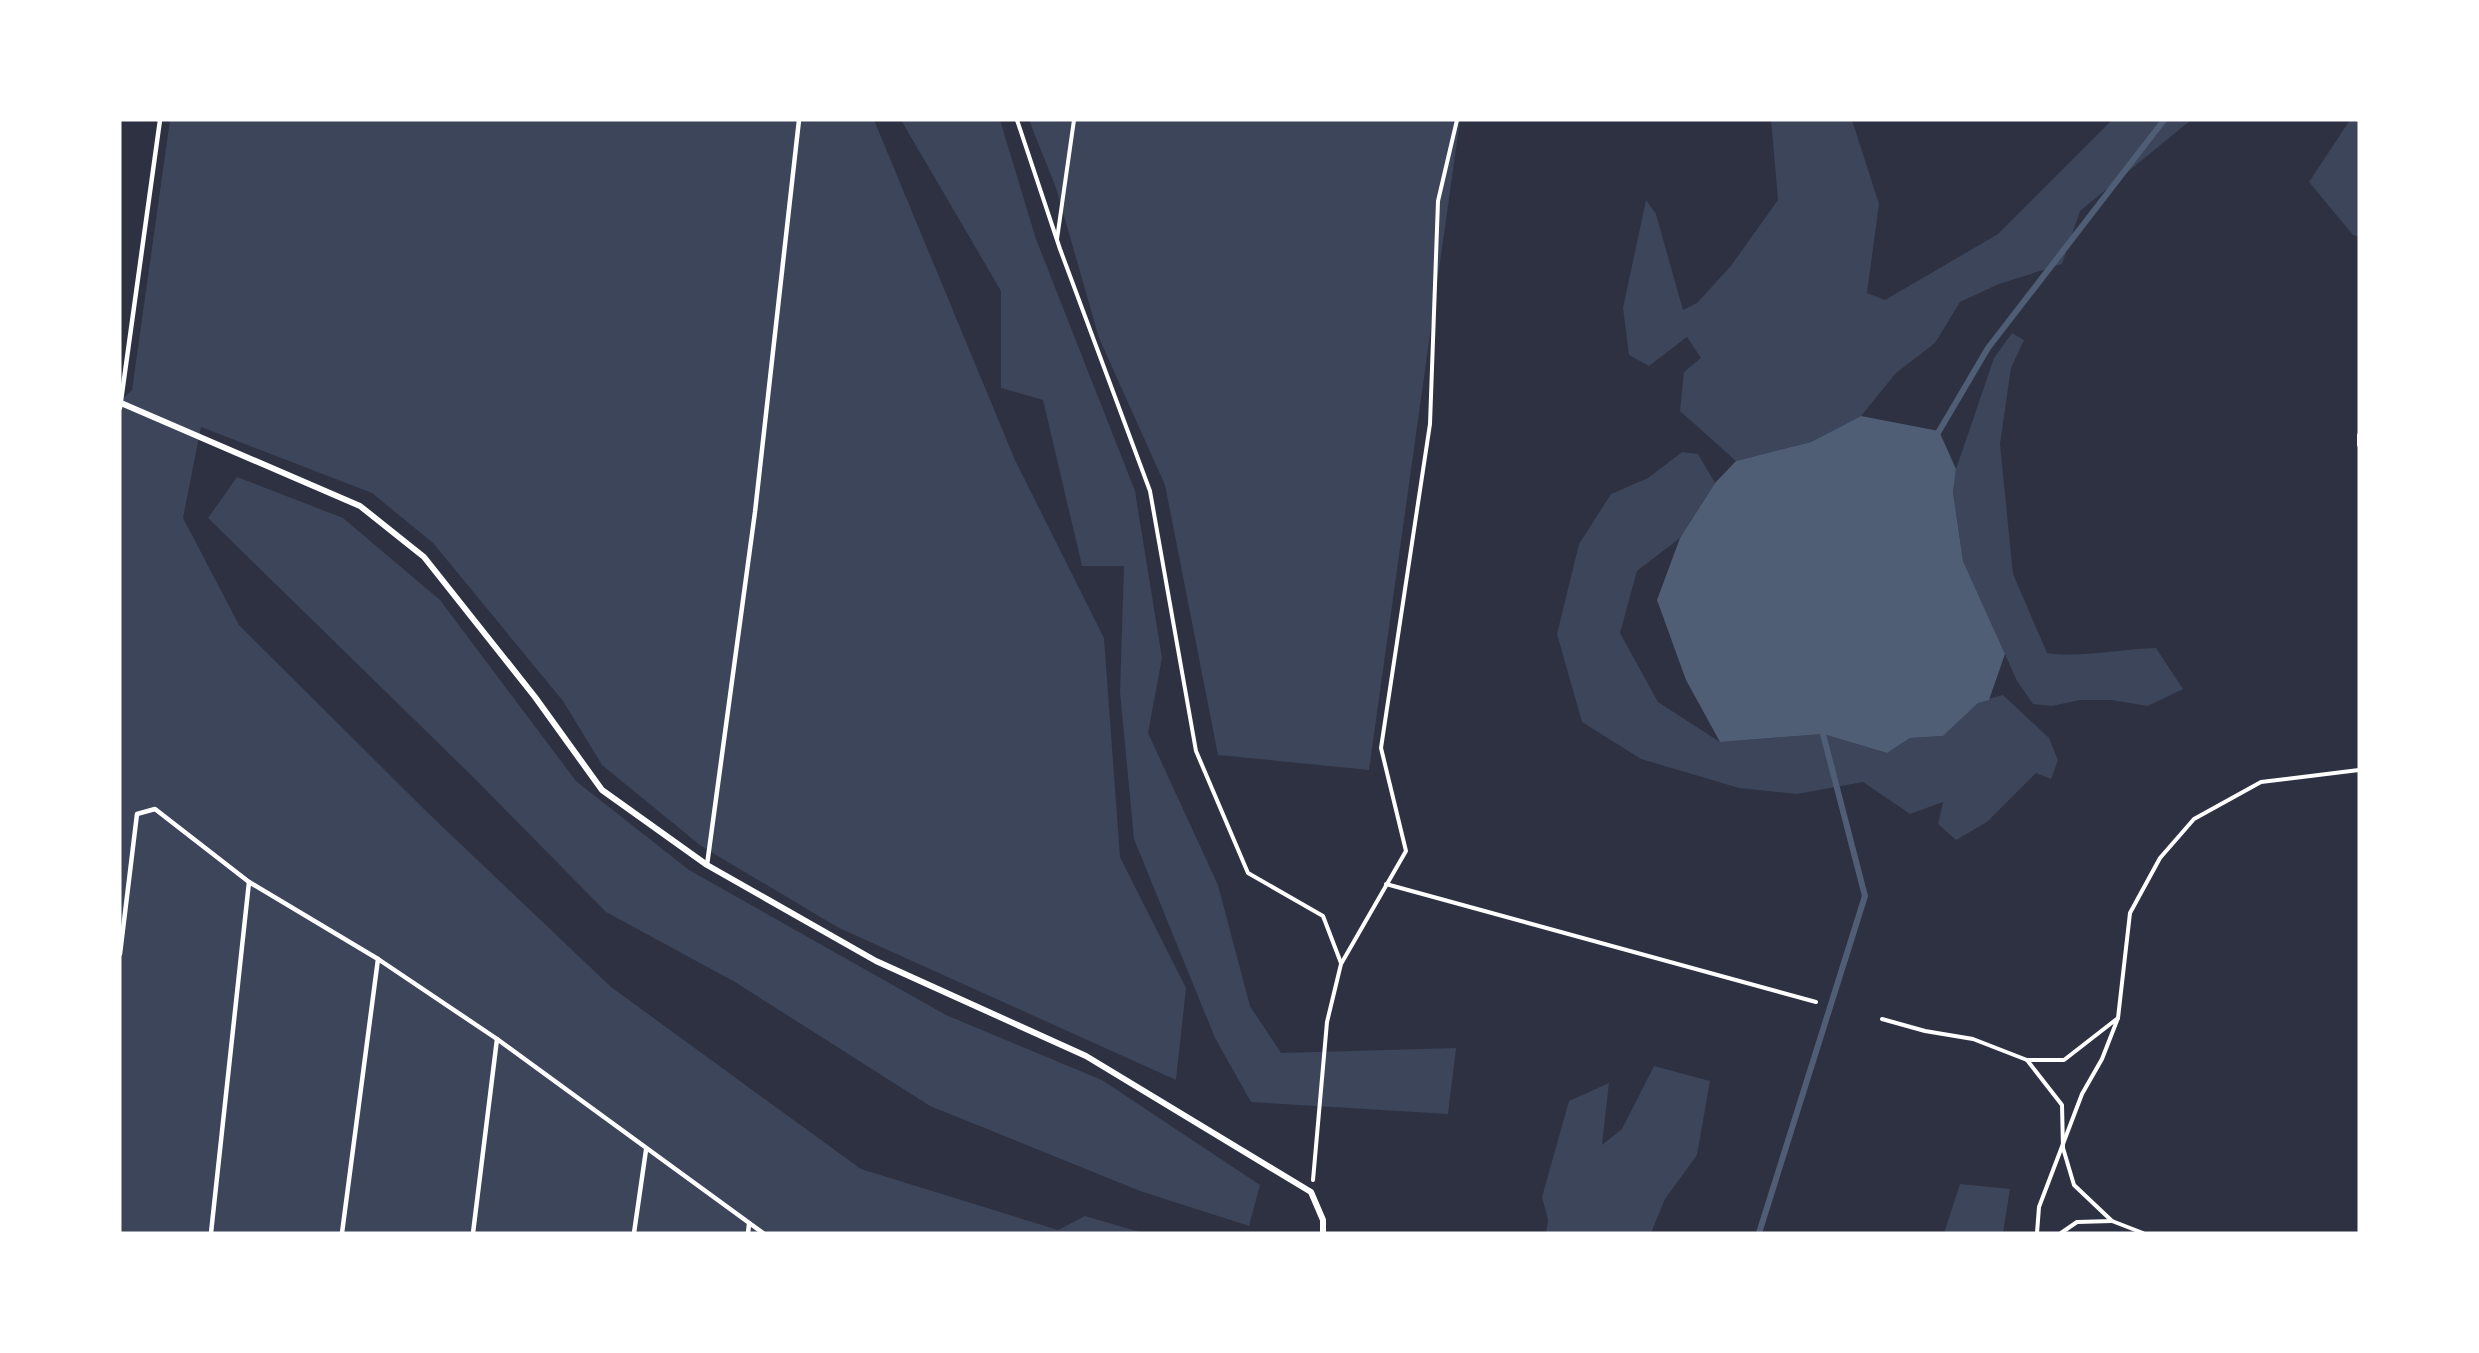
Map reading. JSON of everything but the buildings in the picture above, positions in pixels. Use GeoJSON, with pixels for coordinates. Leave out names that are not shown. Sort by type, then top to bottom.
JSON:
{"type":"FeatureCollection","features":[{"type":"Feature","properties":{"kind":"street"},"geometry":{"type":"LineString","coordinates":[[121,406],[360,506],[424,557],[535,697],[602,790],[707,865],[876,961],[1086,1056],[1311,1192],[1323,1220],[1323,1233]]}},
{"type":"Feature","properties":{"kind":"lane"},"geometry":{"type":"LineString","coordinates":[[121,406],[160,120]]}},
{"type":"Feature","properties":{"kind":"lane"},"geometry":{"type":"LineString","coordinates":[[707,865],[755,512],[799,120]]}},
{"type":"Feature","properties":{"kind":"lane"},"geometry":{"type":"LineString","coordinates":[[120,954],[137,814],[155,809],[249,882],[378,959],[497,1039],[762,1233]]}},
{"type":"Feature","properties":{"kind":"lane"},"geometry":{"type":"LineString","coordinates":[[211,1233],[249,882]]}},
{"type":"Feature","properties":{"kind":"lane"},"geometry":{"type":"LineString","coordinates":[[342,1233],[378,959]]}},
{"type":"Feature","properties":{"kind":"lane"},"geometry":{"type":"LineString","coordinates":[[473,1233],[497,1039]]}},
{"type":"Feature","properties":{"kind":"lane"},"geometry":{"type":"LineString","coordinates":[[634,1233],[646,1150]]}},
{"type":"Feature","properties":{"kind":"lane"},"geometry":{"type":"LineString","coordinates":[[748,1233],[749,1224]]}},
{"type":"Feature","properties":{"kind":"path"},"geometry":{"type":"LineString","coordinates":[[1017,120],[1057,239],[1150,491],[1196,751],[1248,873],[1323,916],[1341,964]]}},
{"type":"Feature","properties":{"kind":"path"},"geometry":{"type":"LineString","coordinates":[[1057,239],[1074,120]]}},
{"type":"Feature","properties":{"kind":"path"},"geometry":{"type":"LineString","coordinates":[[1311,1192],[1327,1022],[1341,964],[1406,851],[1381,748],[1430,424],[1438,201],[1457,120]]}},
{"type":"Feature","properties":{"kind":"path"},"geometry":{"type":"LineString","coordinates":[[2359,435],[2359,445]]}},
{"type":"Feature","properties":{"kind":"path"},"geometry":{"type":"LineString","coordinates":[[2037,1233],[2039,1208],[2082,1094],[2102,1059],[2118,1018],[2130,913],[2160,858],[2194,819],[2261,782],[2359,770]]}},
{"type":"Feature","properties":{"kind":"path"},"geometry":{"type":"LineString","coordinates":[[1386,884],[1816,1002]]}},
{"type":"Feature","properties":{"kind":"path"},"geometry":{"type":"LineString","coordinates":[[1882,1019],[1925,1031],[1973,1039],[2027,1060],[2064,1060],[2118,1018]]}},
{"type":"Feature","properties":{"kind":"path"},"geometry":{"type":"LineString","coordinates":[[2027,1060],[2062,1105],[2063,1148],[2074,1185],[2112,1221],[2143,1233]]}},
{"type":"Feature","properties":{"kind":"path"},"geometry":{"type":"LineString","coordinates":[[2061,1233],[2077,1222],[2112,1221]]}},
{"type":"Feature","properties":{"kind":"shaded area"},"geometry":{"type":"Polygon","coordinates":[[[170,120],[874,120],[1015,460],[1104,638],[1120,857],[1186,988],[1176,1080],[839,928],[701,846],[602,765],[563,701],[433,543],[372,493],[201,427],[183,518],[239,625],[429,814],[611,987],[861,1169],[1058,1230],[1085,1216],[1143,1233],[120,1233],[120,401],[132,390],[170,120]]]}},
{"type":"Feature","properties":{"kind":"shaded area"},"geometry":{"type":"Polygon","coordinates":[[[901,120],[1000,120],[1036,239],[1135,491],[1162,658],[1148,733],[1218,885],[1250,1006],[1281,1053],[1456,1048],[1448,1114],[1251,1102],[1215,1038],[1134,839],[1120,692],[1124,566],[1082,566],[1043,400],[1001,388],[1001,291],[901,120]]]}},
{"type":"Feature","properties":{"kind":"shaded area"},"geometry":{"type":"Polygon","coordinates":[[[1029,120],[1460,120],[1369,770],[1218,755],[1165,485],[1099,338],[1056,188],[1029,120]]]}},
{"type":"Feature","properties":{"kind":"shaded area"},"geometry":{"type":"Polygon","coordinates":[[[1771,120],[1852,120],[1879,204],[1867,293],[1885,300],[1998,234],[2112,120],[2191,120],[2080,211],[2062,264],[1999,284],[1960,302],[1935,343],[1896,373],[1861,416],[1811,442],[1736,461],[1680,411],[1684,372],[1701,358],[1687,337],[1649,366],[1629,355],[1623,308],[1646,200],[1656,214],[1683,310],[1697,303],[1730,267],[1778,200],[1771,120]]]}},
{"type":"Feature","properties":{"kind":"shaded area"},"geometry":{"type":"Polygon","coordinates":[[[2350,120],[2359,120],[2359,237],[2353,235],[2309,182],[2350,120]]]}},
{"type":"Feature","properties":{"kind":"shaded area"},"geometry":{"type":"Polygon","coordinates":[[[2012,333],[2024,340],[2011,368],[2000,444],[2013,574],[2047,653],[2087,654],[2156,648],[2183,689],[2148,706],[2111,700],[2080,700],[2052,706],[2033,704],[2017,681],[1963,561],[1953,492],[1956,469],[1994,358],[2012,333]]]}},
{"type":"Feature","properties":{"kind":"shaded area"},"geometry":{"type":"Polygon","coordinates":[[[1861,416],[1939,431],[1956,469],[1953,492],[1963,561],[2005,654],[1989,700],[1978,703],[1943,736],[1910,738],[1887,753],[1823,734],[1720,742],[1686,680],[1657,600],[1680,538],[1715,483],[1736,461],[1811,442],[1861,416]]]}},
{"type":"Feature","properties":{"kind":"shaded area"},"geometry":{"type":"Polygon","coordinates":[[[1682,452],[1698,454],[1715,483],[1680,538],[1637,571],[1620,633],[1658,702],[1720,742],[1823,734],[1887,753],[1910,738],[1943,736],[1978,702],[2003,695],[2049,738],[2058,760],[2051,779],[2036,773],[1987,822],[1956,840],[1938,824],[1943,802],[1910,814],[1863,782],[1797,794],[1739,788],[1641,759],[1582,722],[1557,634],[1579,544],[1611,494],[1648,478],[1682,452]]]}},
{"type":"Feature","properties":{"kind":"shaded area"},"geometry":{"type":"Polygon","coordinates":[[[237,477],[343,518],[440,600],[576,781],[689,870],[946,1015],[1102,1080],[1260,1185],[1249,1226],[1140,1191],[930,1106],[735,982],[606,912],[471,775],[208,518],[237,477]]]}},
{"type":"Feature","properties":{"kind":"shaded area"},"geometry":{"type":"Polygon","coordinates":[[[1654,1066],[1710,1081],[1697,1155],[1665,1199],[1651,1233],[1546,1233],[1548,1220],[1542,1197],[1569,1101],[1609,1083],[1602,1145],[1622,1129],[1654,1066]]]}},
{"type":"Feature","properties":{"kind":"shaded area"},"geometry":{"type":"Polygon","coordinates":[[[1960,1184],[2010,1189],[2003,1233],[1944,1233],[1960,1184]]]}},
{"type":"Feature","properties":{"kind":"waterway"},"geometry":{"type":"LineString","coordinates":[[1935,438],[1988,348],[2164,120]]}},
{"type":"Feature","properties":{"kind":"waterway"},"geometry":{"type":"LineString","coordinates":[[1759,1233],[1865,896],[1823,734],[1824,727]]}}]}
